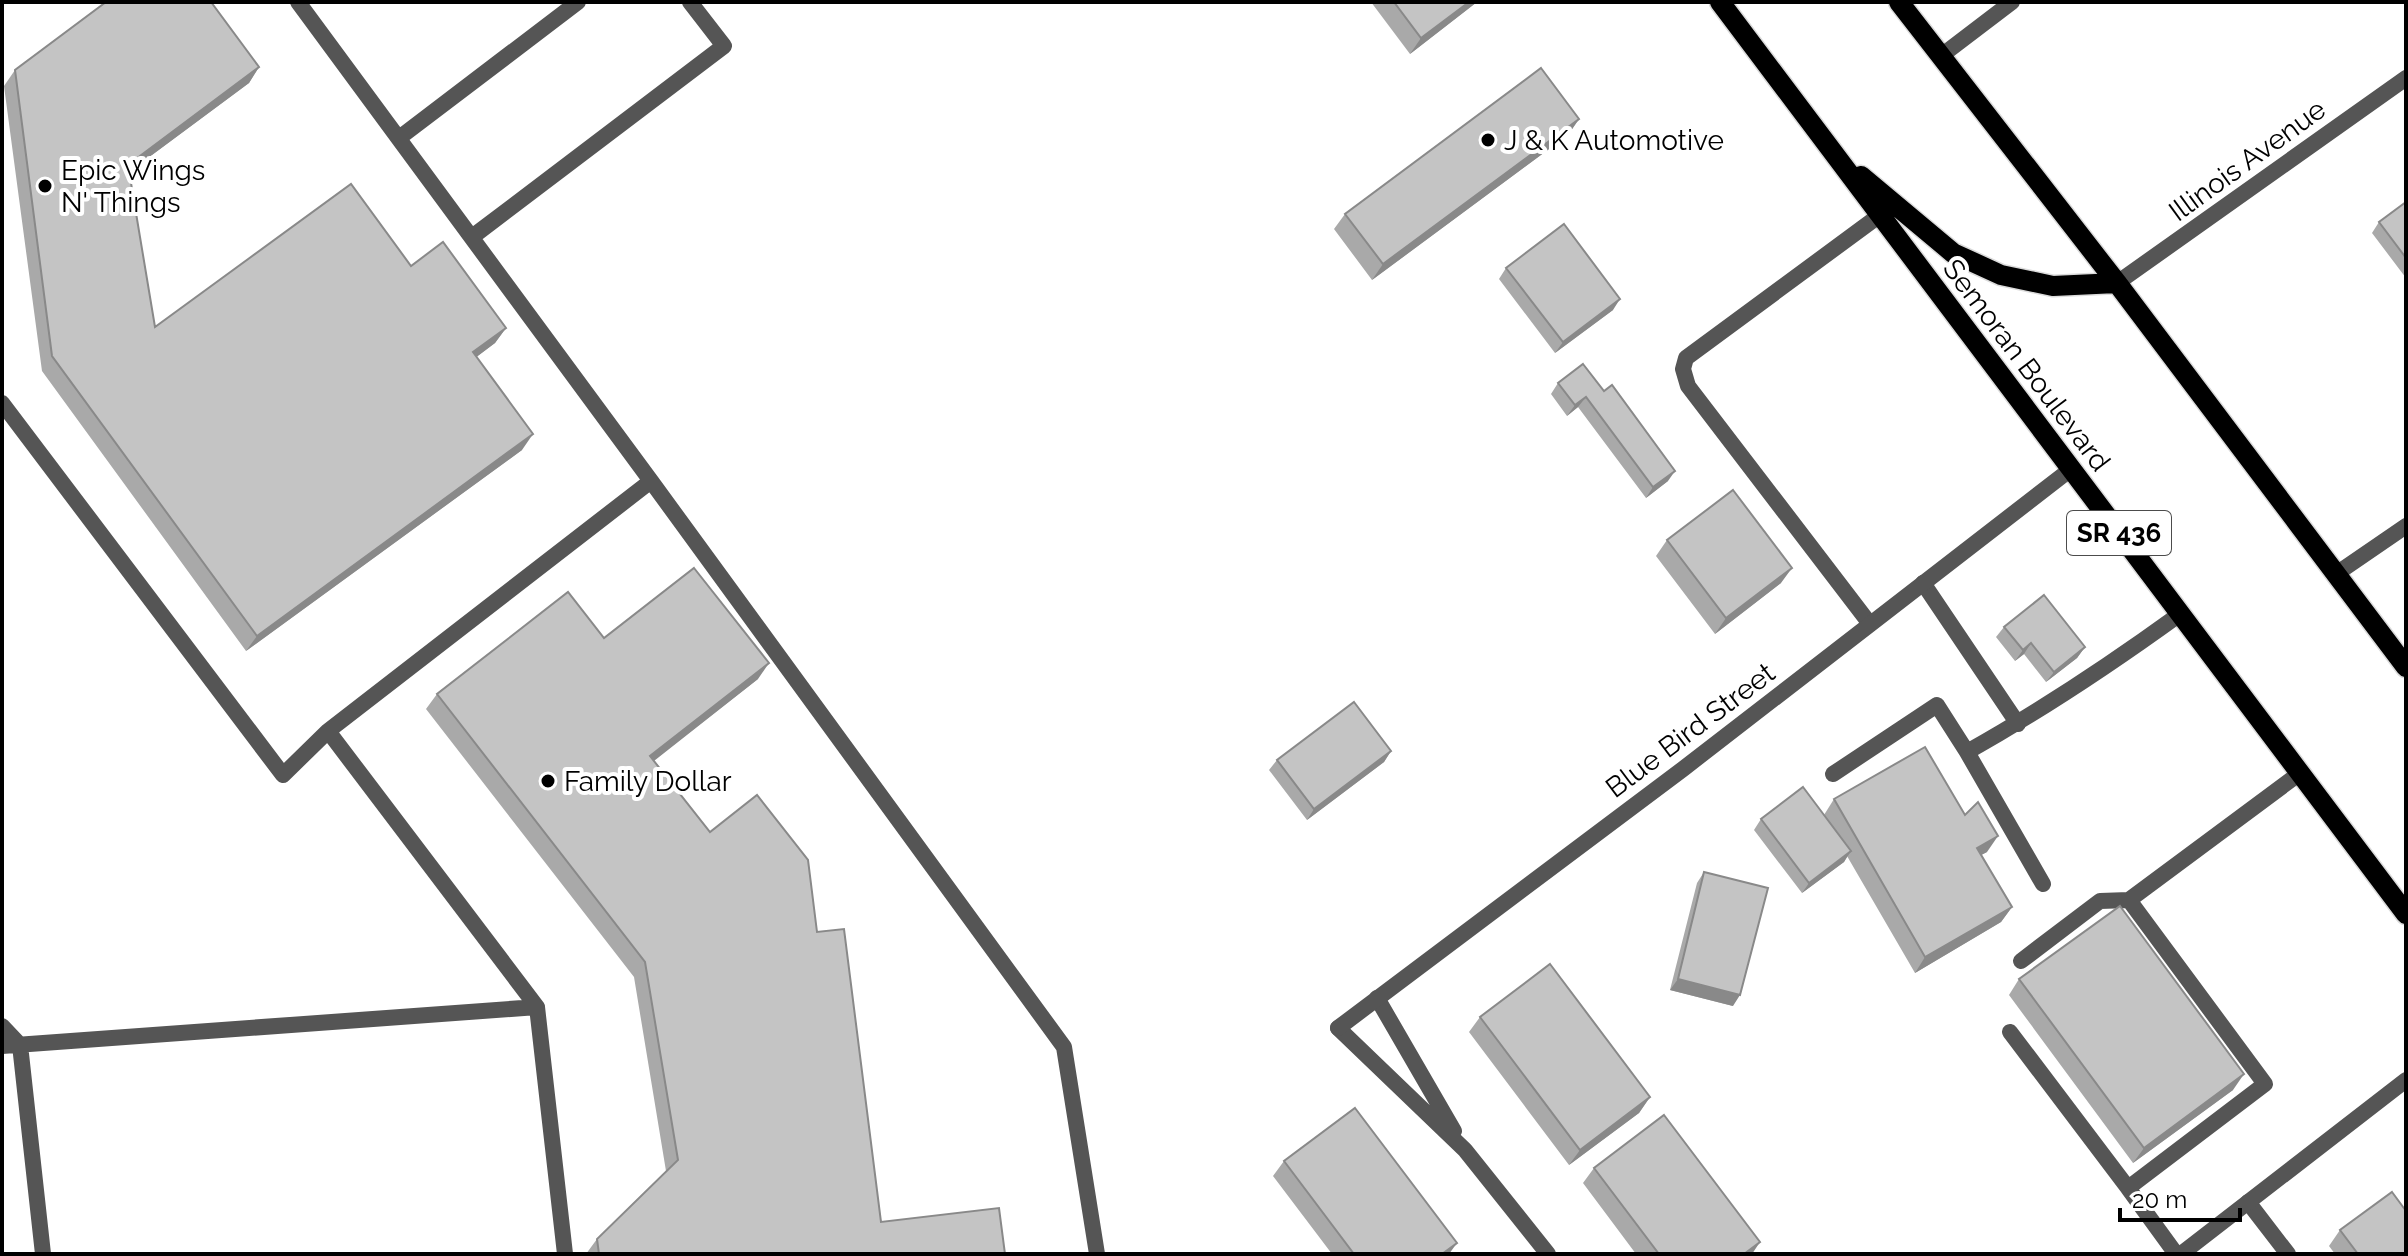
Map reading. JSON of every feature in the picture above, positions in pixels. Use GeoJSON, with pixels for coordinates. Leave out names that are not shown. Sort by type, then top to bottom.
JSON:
{"type":"FeatureCollection","features":[{"type":"Feature","properties":{"kind":"main road","name":"Semoran Boulevard"},"geometry":{"type":"LineString","coordinates":[[1720,2],[2406,914]]}},
{"type":"Feature","properties":{"kind":"main road"},"geometry":{"type":"LineString","coordinates":[[1899,2],[2117,283],[2406,667]]}},
{"type":"Feature","properties":{"kind":"main road"},"geometry":{"type":"LineString","coordinates":[[1833,152],[1953,253],[2001,275],[2053,286],[2117,283]]}},
{"type":"Feature","properties":{"kind":"street"},"geometry":{"type":"LineString","coordinates":[[298,2],[1064,1047],[1097,1254]]}},
{"type":"Feature","properties":{"kind":"street"},"geometry":{"type":"LineString","coordinates":[[399,138],[578,2]]}},
{"type":"Feature","properties":{"kind":"street"},"geometry":{"type":"LineString","coordinates":[[472,237],[724,46],[690,2]]}},
{"type":"Feature","properties":{"kind":"street"},"geometry":{"type":"LineString","coordinates":[[1941,56],[2012,2]]}},
{"type":"Feature","properties":{"kind":"street","name":"Illinois Avenue"},"geometry":{"type":"LineString","coordinates":[[2117,283],[2406,78]]}},
{"type":"Feature","properties":{"kind":"street"},"geometry":{"type":"LineString","coordinates":[[1870,624],[1688,386],[1683,369],[1686,358],[1880,215]]}},
{"type":"Feature","properties":{"kind":"street"},"geometry":{"type":"LineString","coordinates":[[2,403],[283,775],[328,731],[651,481]]}},
{"type":"Feature","properties":{"kind":"street","name":"Blue Bird Street"},"geometry":{"type":"LineString","coordinates":[[1465,1150],[1338,1028],[1670,778],[2071,469]]}},
{"type":"Feature","properties":{"kind":"street"},"geometry":{"type":"LineString","coordinates":[[2336,574],[2406,526]]}},
{"type":"Feature","properties":{"kind":"street"},"geometry":{"type":"LineString","coordinates":[[1923,583],[2018,724]]}},
{"type":"Feature","properties":{"kind":"street"},"geometry":{"type":"LineString","coordinates":[[1967,752],[2101,672],[2180,614]]}},
{"type":"Feature","properties":{"kind":"street"},"geometry":{"type":"LineString","coordinates":[[1833,774],[1937,705],[2043,884]]}},
{"type":"Feature","properties":{"kind":"street"},"geometry":{"type":"LineString","coordinates":[[328,731],[537,1007],[565,1254]]}},
{"type":"Feature","properties":{"kind":"street"},"geometry":{"type":"LineString","coordinates":[[2021,961],[2100,901],[2129,900],[2300,773]]}},
{"type":"Feature","properties":{"kind":"street"},"geometry":{"type":"LineString","coordinates":[[2128,1188],[2265,1084],[2129,900]]}},
{"type":"Feature","properties":{"kind":"street"},"geometry":{"type":"LineString","coordinates":[[1377,998],[1465,1150],[1548,1254]]}},
{"type":"Feature","properties":{"kind":"street"},"geometry":{"type":"LineString","coordinates":[[2,1046],[537,1007]]}},
{"type":"Feature","properties":{"kind":"street"},"geometry":{"type":"LineString","coordinates":[[2,1026],[20,1045],[43,1254]]}},
{"type":"Feature","properties":{"kind":"street"},"geometry":{"type":"LineString","coordinates":[[2010,1032],[2179,1254],[2406,1080]]}},
{"type":"Feature","properties":{"kind":"street"},"geometry":{"type":"LineString","coordinates":[[2248,1202],[2288,1254]]}},
{"type":"Feature","properties":{"kind":"building"},"geometry":{"type":"Polygon","coordinates":[[[106,2],[211,2],[259,67],[128,165],[155,327],[351,184],[411,266],[443,242],[506,328],[473,352],[533,434],[257,636],[52,356],[15,70],[106,2]]]}},
{"type":"Feature","properties":{"kind":"building"},"geometry":{"type":"Polygon","coordinates":[[[1394,2],[1469,2],[1421,38],[1394,2]]]}},
{"type":"Feature","properties":{"kind":"building"},"geometry":{"type":"Polygon","coordinates":[[[1541,68],[1579,119],[1383,264],[1345,214],[1541,68]]]}},
{"type":"Feature","properties":{"kind":"building"},"geometry":{"type":"Polygon","coordinates":[[[2406,202],[2406,258],[2379,222],[2406,202]]]}},
{"type":"Feature","properties":{"kind":"building"},"geometry":{"type":"Polygon","coordinates":[[[1564,224],[1620,299],[1563,342],[1506,268],[1564,224]]]}},
{"type":"Feature","properties":{"kind":"building"},"geometry":{"type":"Polygon","coordinates":[[[1583,364],[1604,391],[1612,385],[1675,471],[1653,487],[1586,397],[1575,405],[1558,383],[1583,364]]]}},
{"type":"Feature","properties":{"kind":"building"},"geometry":{"type":"Polygon","coordinates":[[[1733,490],[1792,568],[1726,618],[1667,540],[1733,490]]]}},
{"type":"Feature","properties":{"kind":"building"},"geometry":{"type":"Polygon","coordinates":[[[694,568],[769,663],[650,756],[710,832],[757,795],[808,860],[817,932],[844,929],[881,1222],[999,1208],[1005,1254],[599,1254],[597,1239],[678,1160],[645,962],[437,694],[568,592],[604,638],[694,568]]]}},
{"type":"Feature","properties":{"kind":"building"},"geometry":{"type":"Polygon","coordinates":[[[2044,595],[2085,647],[2054,672],[2031,643],[2023,650],[2004,627],[2044,595]]]}},
{"type":"Feature","properties":{"kind":"building"},"geometry":{"type":"Polygon","coordinates":[[[1354,702],[1391,751],[1314,809],[1277,760],[1354,702]]]}},
{"type":"Feature","properties":{"kind":"building"},"geometry":{"type":"Polygon","coordinates":[[[1925,747],[1965,815],[1978,802],[1998,836],[1977,848],[2012,907],[1925,957],[1834,799],[1925,747]]]}},
{"type":"Feature","properties":{"kind":"building"},"geometry":{"type":"Polygon","coordinates":[[[1803,787],[1851,851],[1809,883],[1761,819],[1803,787]]]}},
{"type":"Feature","properties":{"kind":"building"},"geometry":{"type":"Polygon","coordinates":[[[1704,872],[1768,888],[1740,995],[1678,979],[1704,872]]]}},
{"type":"Feature","properties":{"kind":"building"},"geometry":{"type":"Polygon","coordinates":[[[2120,906],[2244,1074],[2144,1148],[2019,979],[2120,906]]]}},
{"type":"Feature","properties":{"kind":"building"},"geometry":{"type":"Polygon","coordinates":[[[1550,964],[1650,1097],[1580,1150],[1480,1017],[1550,964]]]}},
{"type":"Feature","properties":{"kind":"building"},"geometry":{"type":"Polygon","coordinates":[[[1355,1108],[1457,1243],[1442,1254],[1354,1254],[1284,1161],[1355,1108]]]}},
{"type":"Feature","properties":{"kind":"building"},"geometry":{"type":"Polygon","coordinates":[[[1664,1115],[1760,1242],[1744,1254],[1659,1254],[1594,1168],[1664,1115]]]}},
{"type":"Feature","properties":{"kind":"building"},"geometry":{"type":"Polygon","coordinates":[[[2392,1192],[2406,1211],[2406,1254],[2358,1254],[2340,1230],[2392,1192]]]}},
{"type":"Feature","properties":{"kind":"place","name":"J & K Automotive"},"geometry":{"type":"Point","coordinates":[1488,140]}},
{"type":"Feature","properties":{"kind":"place","name":"Epic Wings N' Things"},"geometry":{"type":"Point","coordinates":[45,186]}},
{"type":"Feature","properties":{"kind":"place","name":"Family Dollar"},"geometry":{"type":"Point","coordinates":[548,781]}}]}
